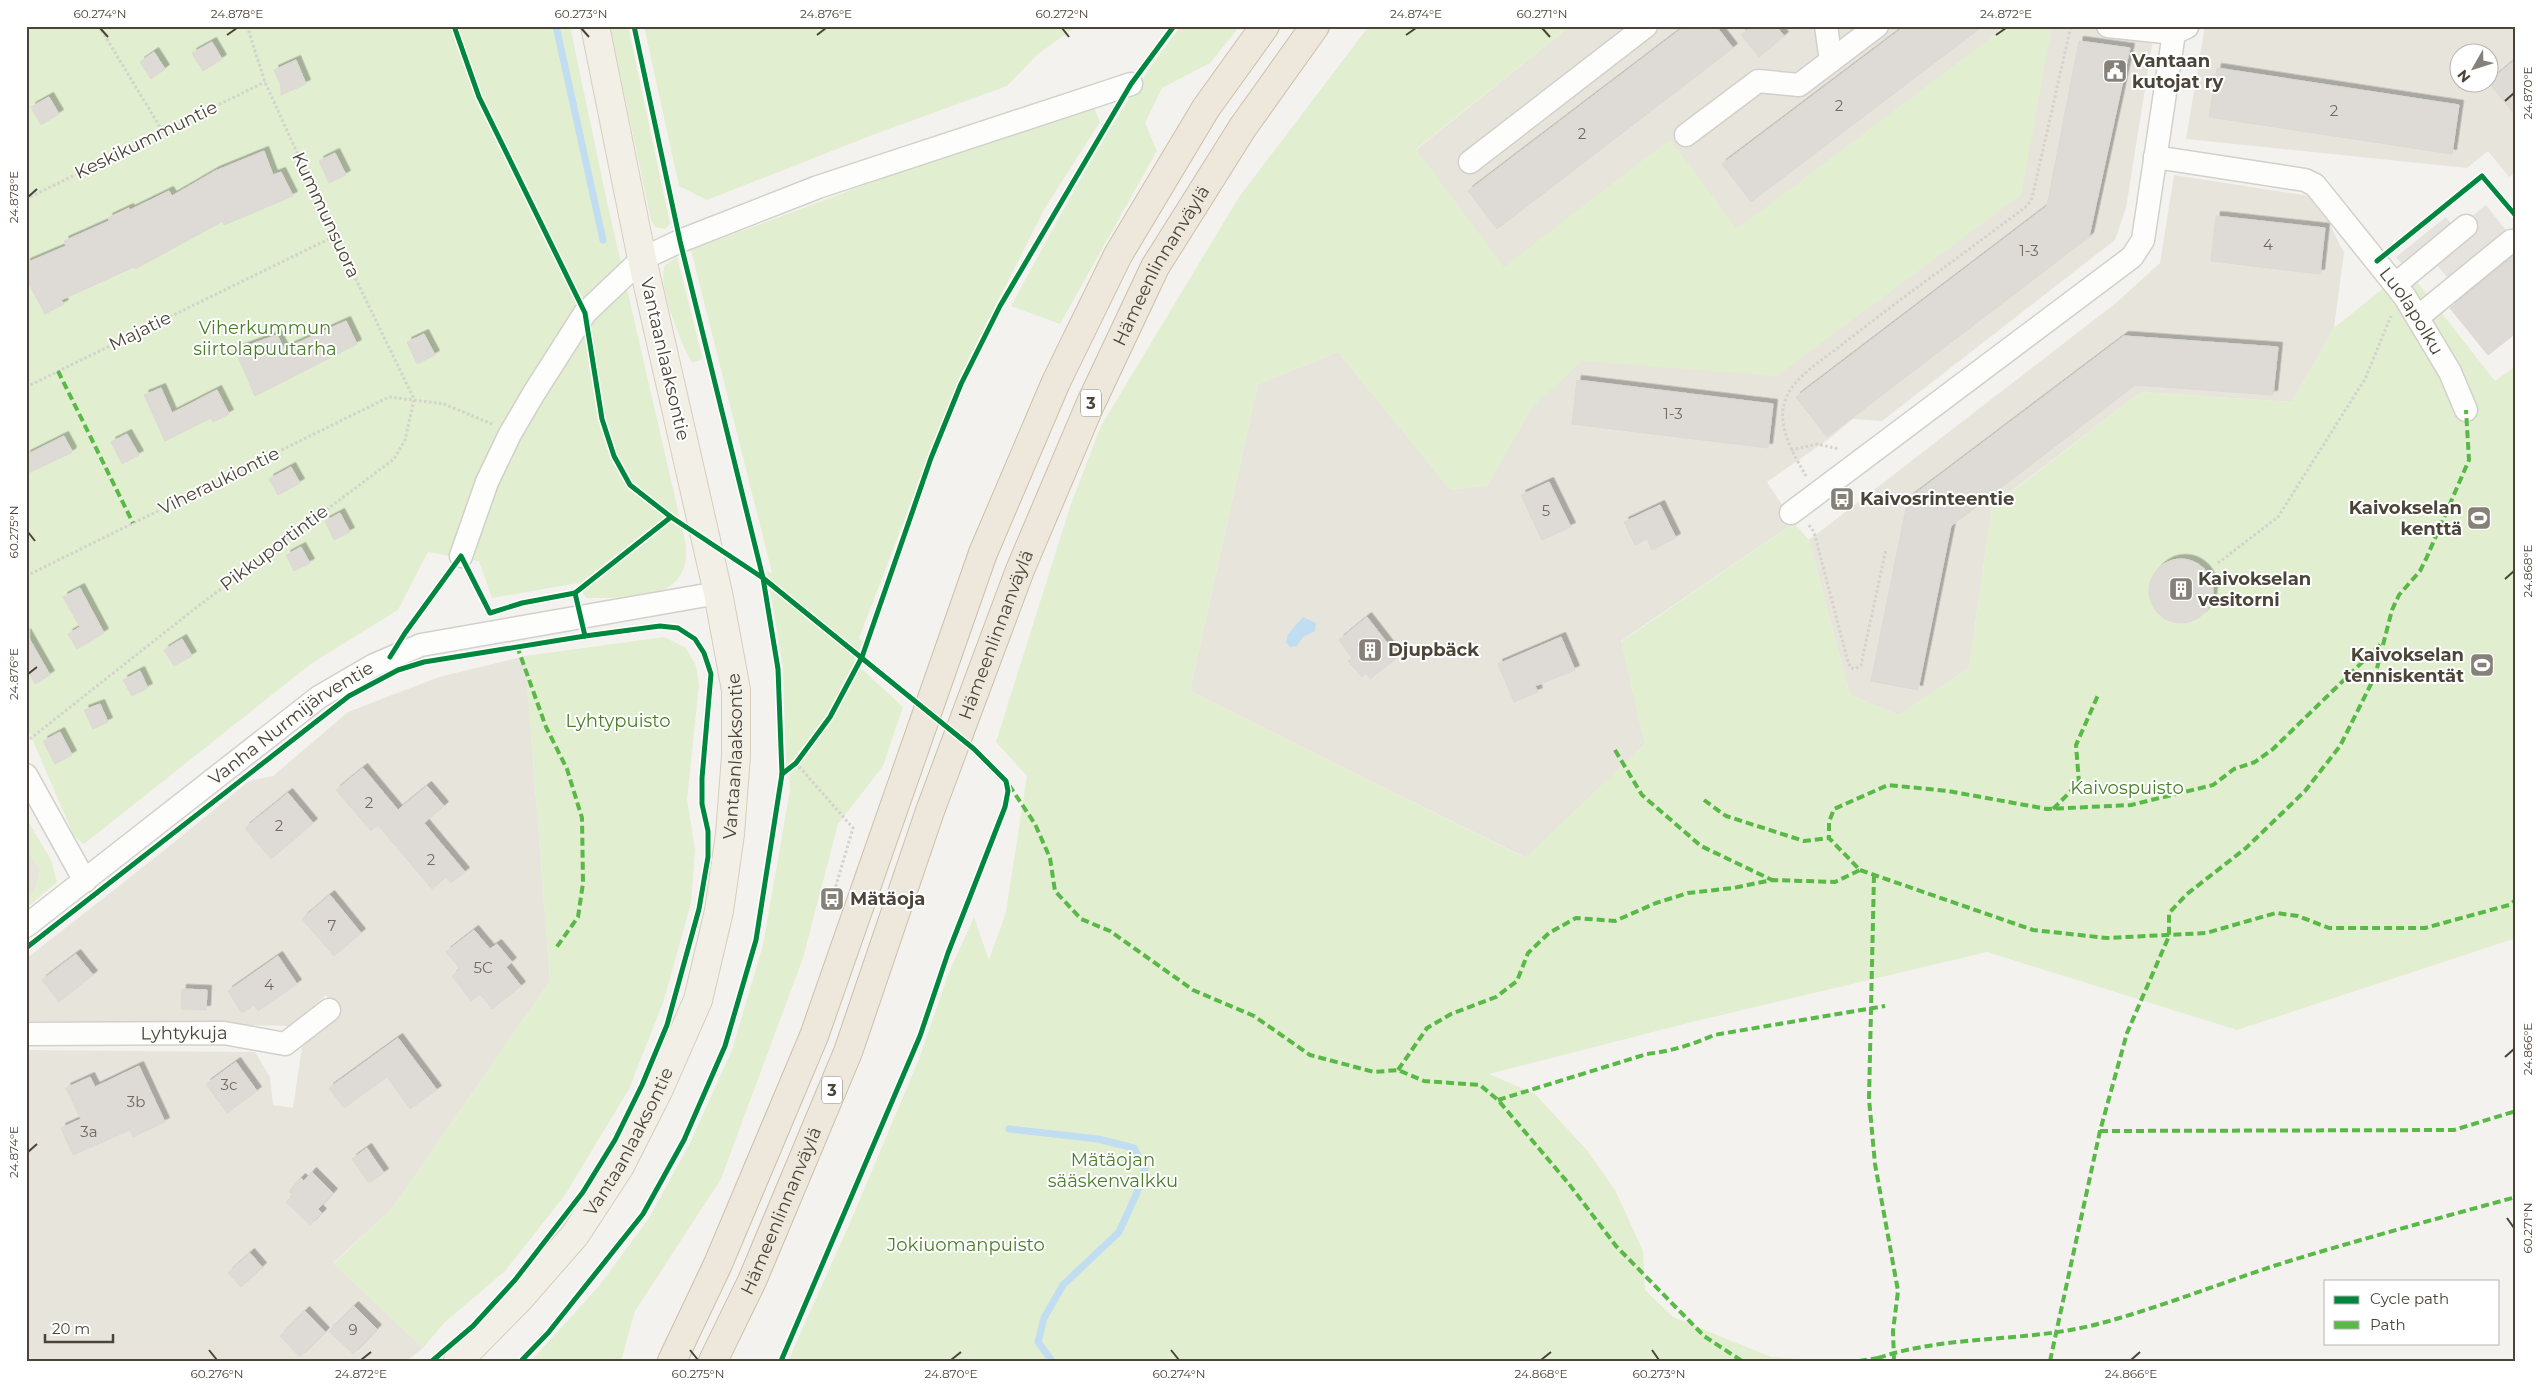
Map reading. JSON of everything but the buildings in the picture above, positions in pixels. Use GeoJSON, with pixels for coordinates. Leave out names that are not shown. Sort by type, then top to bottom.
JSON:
{"type":"FeatureCollection","features":[{"type":"Feature","properties":{"kind":"highway","name":"Hämeenlinnanväylä"},"geometry":{"type":"LineString","coordinates":[[672,1361],[718,1264],[814,1036],[983,553],[1056,382],[1123,247],[1206,108],[1265,26]]}},
{"type":"Feature","properties":{"kind":"highway","name":"Hämeenlinnanväylä"},"geometry":{"type":"LineString","coordinates":[[713,1361],[752,1282],[848,1052],[944,774],[1020,570],[1090,405],[1155,267],[1243,127],[1315,26]]}},
{"type":"Feature","properties":{"kind":"main road","name":"Vantaanlaaksontie"},"geometry":{"type":"LineString","coordinates":[[458,1361],[519,1299],[576,1235],[620,1166],[658,1090],[698,1000],[719,911],[730,834],[736,756],[736,690],[718,594],[642,259],[595,26]]}},
{"type":"Feature","properties":{"kind":"street"},"geometry":{"type":"LineString","coordinates":[[1470,162],[1646,26]]}},
{"type":"Feature","properties":{"kind":"street"},"geometry":{"type":"LineString","coordinates":[[1826,26],[1831,61]]}},
{"type":"Feature","properties":{"kind":"street"},"geometry":{"type":"LineString","coordinates":[[1686,135],[1758,81],[1799,85],[1877,26]]}},
{"type":"Feature","properties":{"kind":"street"},"geometry":{"type":"LineString","coordinates":[[1800,519],[1817,494],[2132,257],[2144,240],[2155,157],[2179,28],[2108,26]]}},
{"type":"Feature","properties":{"kind":"street"},"geometry":{"type":"LineString","coordinates":[[461,556],[487,482],[510,434],[585,313],[642,259],[680,241],[818,187],[1131,84]]}},
{"type":"Feature","properties":{"kind":"street","name":"Luolapolku"},"geometry":{"type":"LineString","coordinates":[[2155,157],[2305,180],[2315,185],[2400,291],[2418,317],[2450,372],[2466,410]]}},
{"type":"Feature","properties":{"kind":"street"},"geometry":{"type":"LineString","coordinates":[[2400,291],[2466,226]]}},
{"type":"Feature","properties":{"kind":"street"},"geometry":{"type":"LineString","coordinates":[[2418,317],[2510,241]]}},
{"type":"Feature","properties":{"kind":"street","name":"Vanha Nurmijärventie"},"geometry":{"type":"LineString","coordinates":[[26,926],[319,697],[390,657],[421,645],[718,594]]}},
{"type":"Feature","properties":{"kind":"street"},"geometry":{"type":"LineString","coordinates":[[26,775],[85,881]]}},
{"type":"Feature","properties":{"kind":"street","name":"Lyhtykuja"},"geometry":{"type":"LineString","coordinates":[[26,1034],[224,1033],[285,1044],[329,1010]]}},
{"type":"Feature","properties":{"kind":"path"},"geometry":{"type":"LineString","coordinates":[[99,26],[163,132]]}},
{"type":"Feature","properties":{"kind":"path"},"geometry":{"type":"LineString","coordinates":[[1817,494],[1791,450],[1784,426],[1784,404],[1788,394],[1804,376],[1885,311],[2027,206],[2032,198],[2071,26]]}},
{"type":"Feature","properties":{"kind":"path"},"geometry":{"type":"LineString","coordinates":[[2218,563],[2278,517],[2366,379],[2400,291]]}},
{"type":"Feature","properties":{"kind":"path"},"geometry":{"type":"LineString","coordinates":[[414,400],[444,404],[510,434]]}},
{"type":"Feature","properties":{"kind":"path"},"geometry":{"type":"LineString","coordinates":[[1791,450],[1817,444],[1844,449]]}},
{"type":"Feature","properties":{"kind":"path"},"geometry":{"type":"LineString","coordinates":[[1800,519],[1814,532],[1851,668],[1855,669],[1861,665],[1886,549]]}},
{"type":"Feature","properties":{"kind":"path"},"geometry":{"type":"LineString","coordinates":[[789,769],[802,756]]}},
{"type":"Feature","properties":{"kind":"path"},"geometry":{"type":"LineString","coordinates":[[796,763],[853,828],[832,900]]}},
{"type":"Feature","properties":{"kind":"shaded area"},"geometry":{"type":"Polygon","coordinates":[[[1570,26],[2155,26],[2126,208],[2115,240],[1882,421],[1853,419],[1830,438],[1767,482],[1794,523],[1621,641],[1645,744],[1526,858],[1190,691],[1258,384],[1338,352],[1451,490],[1487,485],[1532,407],[1375,202],[1416,150],[1570,26]]]}},
{"type":"Feature","properties":{"kind":"shaded area"},"geometry":{"type":"Polygon","coordinates":[[[2205,26],[2516,26],[2516,172],[2509,177],[2488,151],[2467,168],[2186,139],[2205,26]]]}},
{"type":"Feature","properties":{"kind":"shaded area"},"geometry":{"type":"Polygon","coordinates":[[[2174,175],[2316,197],[2344,253],[2334,328],[2292,402],[2141,392],[1992,506],[1969,668],[1899,715],[1850,695],[1809,540],[2116,303],[2160,263],[2174,175]]]}},
{"type":"Feature","properties":{"kind":"shaded area"},"geometry":{"type":"Polygon","coordinates":[[[2486,205],[2508,233],[2449,280],[2438,266],[2417,282],[2396,257],[2446,217],[2455,229],[2486,205]]]}},
{"type":"Feature","properties":{"kind":"shaded area"},"geometry":{"type":"Polygon","coordinates":[[[525,656],[550,981],[391,1210],[333,1263],[423,1348],[406,1361],[26,1361],[26,1050],[255,1052],[270,1077],[273,1105],[293,1108],[302,1047],[339,1014],[326,995],[290,1026],[26,1021],[26,959],[249,781],[273,776],[348,712],[439,677],[525,656]]]}},
{"type":"Feature","properties":{"kind":"shaded area"},"geometry":{"type":"Polygon","coordinates":[[[26,845],[40,871],[35,891],[26,897],[26,845]]]}},
{"type":"Feature","properties":{"kind":"green space","name":"Viherkummun siirtolapuutarha"},"geometry":{"type":"Polygon","coordinates":[[[26,26],[570,26],[607,202],[686,545],[685,564],[678,578],[667,588],[653,594],[637,597],[586,598],[578,583],[492,598],[479,561],[428,552],[398,610],[312,663],[84,844],[74,836],[26,725],[26,26]]]}},
{"type":"Feature","properties":{"kind":"green space"},"geometry":{"type":"Polygon","coordinates":[[[610,26],[628,26],[670,224],[665,229],[655,227],[651,220],[610,26]]]}},
{"type":"Feature","properties":{"kind":"green space"},"geometry":{"type":"Polygon","coordinates":[[[644,26],[1077,26],[1038,54],[1007,86],[875,134],[707,200],[679,186],[644,26]]]}},
{"type":"Feature","properties":{"kind":"green space"},"geometry":{"type":"Polygon","coordinates":[[[1181,26],[1240,26],[1210,63],[1162,88],[1145,123],[1157,151],[1060,324],[1011,306],[1111,127],[1133,92],[1181,26]]]}},
{"type":"Feature","properties":{"kind":"green space"},"geometry":{"type":"Polygon","coordinates":[[[1369,26],[1570,26],[1416,149],[1504,267],[1670,139],[1736,228],[2006,26],[2052,26],[2021,195],[1777,376],[1582,361],[1533,407],[1487,485],[1450,490],[1338,352],[1258,384],[1190,691],[1525,858],[1645,744],[1621,642],[1794,523],[1809,540],[1850,695],[1899,715],[1969,668],[1992,507],[2141,392],[2292,402],[2334,328],[2407,269],[2495,381],[2516,366],[2516,938],[2237,1030],[1987,952],[1692,1022],[1489,1074],[1535,1094],[1586,1149],[1615,1190],[1643,1251],[1645,1290],[1673,1317],[1771,1357],[1836,1361],[788,1361],[849,1225],[919,1059],[949,972],[974,917],[989,960],[1006,912],[1027,776],[996,742],[1071,504],[1101,426],[1239,197],[1369,26]]]}},
{"type":"Feature","properties":{"kind":"green space"},"geometry":{"type":"Polygon","coordinates":[[[1091,100],[1100,122],[1045,208],[959,378],[859,638],[863,642],[854,662],[903,707],[883,766],[838,824],[803,958],[721,1179],[635,1311],[621,1361],[531,1361],[599,1286],[649,1218],[690,1143],[732,1050],[763,945],[790,790],[789,764],[786,767],[783,668],[767,571],[772,573],[691,250],[1091,100]]]}},
{"type":"Feature","properties":{"kind":"green space"},"geometry":{"type":"Polygon","coordinates":[[[677,257],[702,356],[701,360],[692,363],[671,314],[664,286],[663,274],[665,265],[677,257]]]}},
{"type":"Feature","properties":{"kind":"green space","name":"Lyhtypuisto"},"geometry":{"type":"Polygon","coordinates":[[[664,637],[686,648],[696,666],[699,685],[687,799],[695,849],[691,903],[664,1000],[629,1089],[565,1195],[505,1271],[444,1323],[423,1348],[333,1264],[391,1210],[550,981],[525,656],[664,637]]]}},
{"type":"Feature","properties":{"kind":"green space"},"geometry":{"type":"Polygon","coordinates":[[[26,818],[51,860],[57,882],[26,908],[26,897],[35,891],[40,872],[26,844],[26,818]]]}},
{"type":"Feature","properties":{"kind":"water"},"geometry":{"type":"Polygon","coordinates":[[[1303,617],[1316,623],[1315,631],[1303,637],[1297,646],[1290,647],[1286,642],[1288,634],[1303,617]]]}},
{"type":"Feature","properties":{"kind":"waterway"},"geometry":{"type":"LineString","coordinates":[[556,26],[603,240]]}},
{"type":"Feature","properties":{"kind":"waterway","name":"Mätäoja"},"geometry":{"type":"LineString","coordinates":[[1009,1129],[1098,1139],[1134,1148],[1145,1168],[1136,1195],[1119,1232],[1063,1285],[1044,1318],[1038,1342],[1052,1361]]}},
{"type":"Feature","properties":{"kind":"marked path"},"geometry":{"type":"LineString","coordinates":[[58,371],[133,523]]}},
{"type":"Feature","properties":{"kind":"marked path"},"geometry":{"type":"LineString","coordinates":[[2050,1361],[2100,1131],[2127,1033],[2169,936],[2169,913],[2187,894],[2246,848],[2305,791],[2340,746],[2375,676],[2392,610],[2399,595],[2420,571],[2469,460],[2466,410]]}},
{"type":"Feature","properties":{"kind":"marked path"},"geometry":{"type":"LineString","coordinates":[[1398,1070],[1427,1028],[1451,1014],[1496,997],[1517,981],[1528,953],[1549,933],[1576,918],[1615,921],[1656,903],[1688,893],[1733,888],[1772,880],[1835,882],[1860,870],[1829,838],[1829,822],[1834,809],[1888,785],[1948,791],[2047,809],[2131,805],[2213,785],[2234,769],[2255,762],[2273,749],[2384,641]]}},
{"type":"Feature","properties":{"kind":"marked path"},"geometry":{"type":"LineString","coordinates":[[517,646],[546,727],[567,769],[582,818],[583,883],[578,917],[556,948]]}},
{"type":"Feature","properties":{"kind":"marked path"},"geometry":{"type":"LineString","coordinates":[[2053,809],[2079,783],[2076,745],[2099,693]]}},
{"type":"Feature","properties":{"kind":"marked path"},"geometry":{"type":"LineString","coordinates":[[1615,750],[1642,795],[1701,846],[1772,880]]}},
{"type":"Feature","properties":{"kind":"marked path"},"geometry":{"type":"LineString","coordinates":[[1009,785],[1035,824],[1050,858],[1055,891],[1081,919],[1110,931],[1193,990],[1254,1016],[1310,1055],[1374,1072],[1398,1070],[1424,1081],[1480,1085],[1498,1100],[1569,1184],[1616,1246],[1704,1336],[1742,1361]]}},
{"type":"Feature","properties":{"kind":"marked path"},"geometry":{"type":"LineString","coordinates":[[1704,800],[1726,816],[1804,841],[1829,838]]}},
{"type":"Feature","properties":{"kind":"marked path"},"geometry":{"type":"LineString","coordinates":[[1860,870],[2033,930],[2107,938],[2206,933],[2276,913],[2298,916],[2329,928],[2425,928],[2509,905],[2516,900]]}},
{"type":"Feature","properties":{"kind":"marked path"},"geometry":{"type":"LineString","coordinates":[[1874,875],[1869,1099],[1875,1164],[1898,1291],[1893,1331],[1894,1361]]}},
{"type":"Feature","properties":{"kind":"marked path"},"geometry":{"type":"LineString","coordinates":[[1498,1100],[1647,1054],[1698,1042],[1714,1035],[1885,1006]]}},
{"type":"Feature","properties":{"kind":"marked path"},"geometry":{"type":"LineString","coordinates":[[2100,1131],[2454,1130],[2516,1111]]}},
{"type":"Feature","properties":{"kind":"marked path"},"geometry":{"type":"LineString","coordinates":[[1878,1358],[1932,1345],[2043,1334],[2098,1324],[2146,1310],[2286,1262],[2516,1197]]}},
{"type":"Feature","properties":{"kind":"marked path"},"geometry":{"type":"LineString","coordinates":[[1859,1361],[1878,1358],[1882,1361]]}},
{"type":"Feature","properties":{"kind":"cycle path"},"geometry":{"type":"LineString","coordinates":[[454,26],[479,97],[585,313],[602,419],[614,456],[630,485],[671,517],[763,578],[974,749],[1006,781],[1008,791],[1005,807],[948,953],[920,1036],[781,1361]]}},
{"type":"Feature","properties":{"kind":"cycle path"},"geometry":{"type":"LineString","coordinates":[[521,1361],[548,1333],[643,1214],[684,1140],[725,1046],[756,940],[782,774],[778,669],[763,578],[680,241],[634,26]]}},
{"type":"Feature","properties":{"kind":"cycle path"},"geometry":{"type":"LineString","coordinates":[[782,774],[796,763],[830,717],[862,657],[931,458],[961,384],[1000,306],[1131,84],[1174,26]]}},
{"type":"Feature","properties":{"kind":"cycle path"},"geometry":{"type":"LineString","coordinates":[[2377,261],[2482,176],[2516,216]]}},
{"type":"Feature","properties":{"kind":"cycle path"},"geometry":{"type":"LineString","coordinates":[[26,948],[349,696],[398,670],[424,662],[585,636],[575,593],[671,517]]}},
{"type":"Feature","properties":{"kind":"cycle path"},"geometry":{"type":"LineString","coordinates":[[390,657],[405,633],[461,556],[490,613],[522,603],[575,593]]}},
{"type":"Feature","properties":{"kind":"cycle path"},"geometry":{"type":"LineString","coordinates":[[432,1361],[473,1326],[515,1280],[583,1192],[615,1140],[642,1085],[667,1025],[699,909],[708,857],[708,831],[702,804],[702,778],[711,674],[704,653],[695,639],[678,628],[660,626],[585,636]]}},
{"type":"Feature","properties":{"kind":"place","name":"Vantaan kutojat ry"},"geometry":{"type":"Point","coordinates":[2115,71]}},
{"type":"Feature","properties":{"kind":"place","name":"Kaivosrinteentie"},"geometry":{"type":"Point","coordinates":[1842,499]}},
{"type":"Feature","properties":{"kind":"place","name":"Kaivokselan kenttä"},"geometry":{"type":"Point","coordinates":[2479,518]}},
{"type":"Feature","properties":{"kind":"place","name":"Kaivokselan vesitorni"},"geometry":{"type":"Point","coordinates":[2181,589]}},
{"type":"Feature","properties":{"kind":"place","name":"Djupbäck"},"geometry":{"type":"Point","coordinates":[1370,650]}},
{"type":"Feature","properties":{"kind":"place","name":"Kaivokselan tenniskentät"},"geometry":{"type":"Point","coordinates":[2482,665]}},
{"type":"Feature","properties":{"kind":"place","name":"Mätäoja"},"geometry":{"type":"Point","coordinates":[832,899]}},
{"type":"Feature","properties":{"kind":"park label","name":"Kaivospuisto"},"geometry":{"type":"Point","coordinates":[2127,788]}},
{"type":"Feature","properties":{"kind":"park label","name":"Mätäojan sääskenvalkku"},"geometry":{"type":"Point","coordinates":[1113,1170]}},
{"type":"Feature","properties":{"kind":"park label","name":"Jokiuomanpuisto"},"geometry":{"type":"Point","coordinates":[966,1245]}}]}
